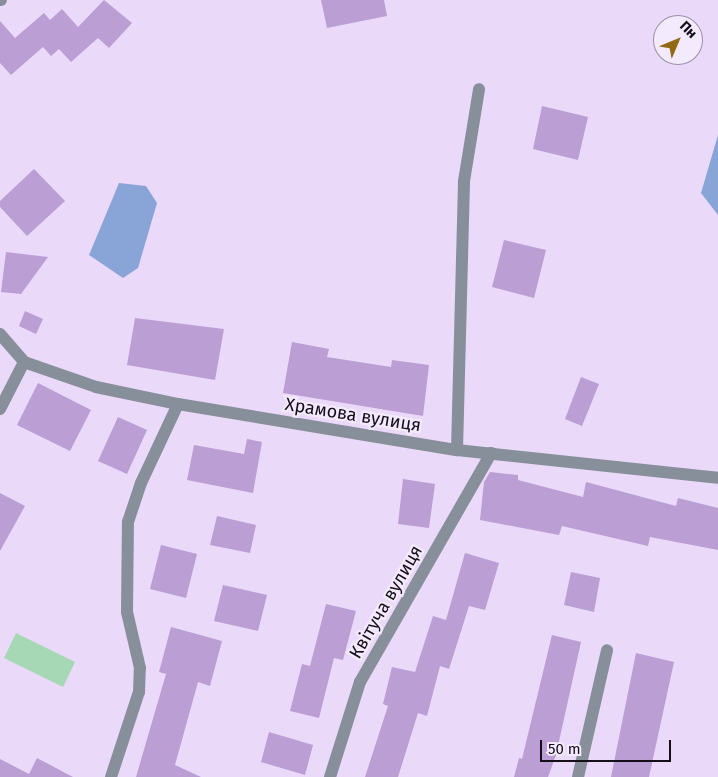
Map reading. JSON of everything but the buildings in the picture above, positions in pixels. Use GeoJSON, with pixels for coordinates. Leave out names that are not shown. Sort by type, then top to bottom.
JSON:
{"type":"FeatureCollection","features":[{"type":"Feature","properties":{"kind":"street"},"geometry":{"type":"LineString","coordinates":[[457,450],[464,181],[479,89]]}},
{"type":"Feature","properties":{"kind":"street"},"geometry":{"type":"LineString","coordinates":[[0,334],[24,362],[0,409]]}},
{"type":"Feature","properties":{"kind":"street","name":"Храмова вулиця"},"geometry":{"type":"LineString","coordinates":[[24,362],[96,387],[178,404],[457,450],[718,478]]}},
{"type":"Feature","properties":{"kind":"street"},"geometry":{"type":"LineString","coordinates":[[111,777],[139,692],[140,668],[128,612],[128,522],[141,483],[178,404]]}},
{"type":"Feature","properties":{"kind":"street","name":"Квітуча вулиця"},"geometry":{"type":"LineString","coordinates":[[330,777],[360,682],[491,454]]}},
{"type":"Feature","properties":{"kind":"street"},"geometry":{"type":"LineString","coordinates":[[578,777],[607,650]]}},
{"type":"Feature","properties":{"kind":"green space"},"geometry":{"type":"Polygon","coordinates":[[[16,633],[75,662],[63,687],[4,658],[16,633]]]}},
{"type":"Feature","properties":{"kind":"water"},"geometry":{"type":"Polygon","coordinates":[[[718,135],[718,215],[701,193],[718,135]]]}},
{"type":"Feature","properties":{"kind":"water"},"geometry":{"type":"Polygon","coordinates":[[[119,183],[146,186],[157,203],[138,268],[123,278],[89,255],[119,183]]]}}]}
